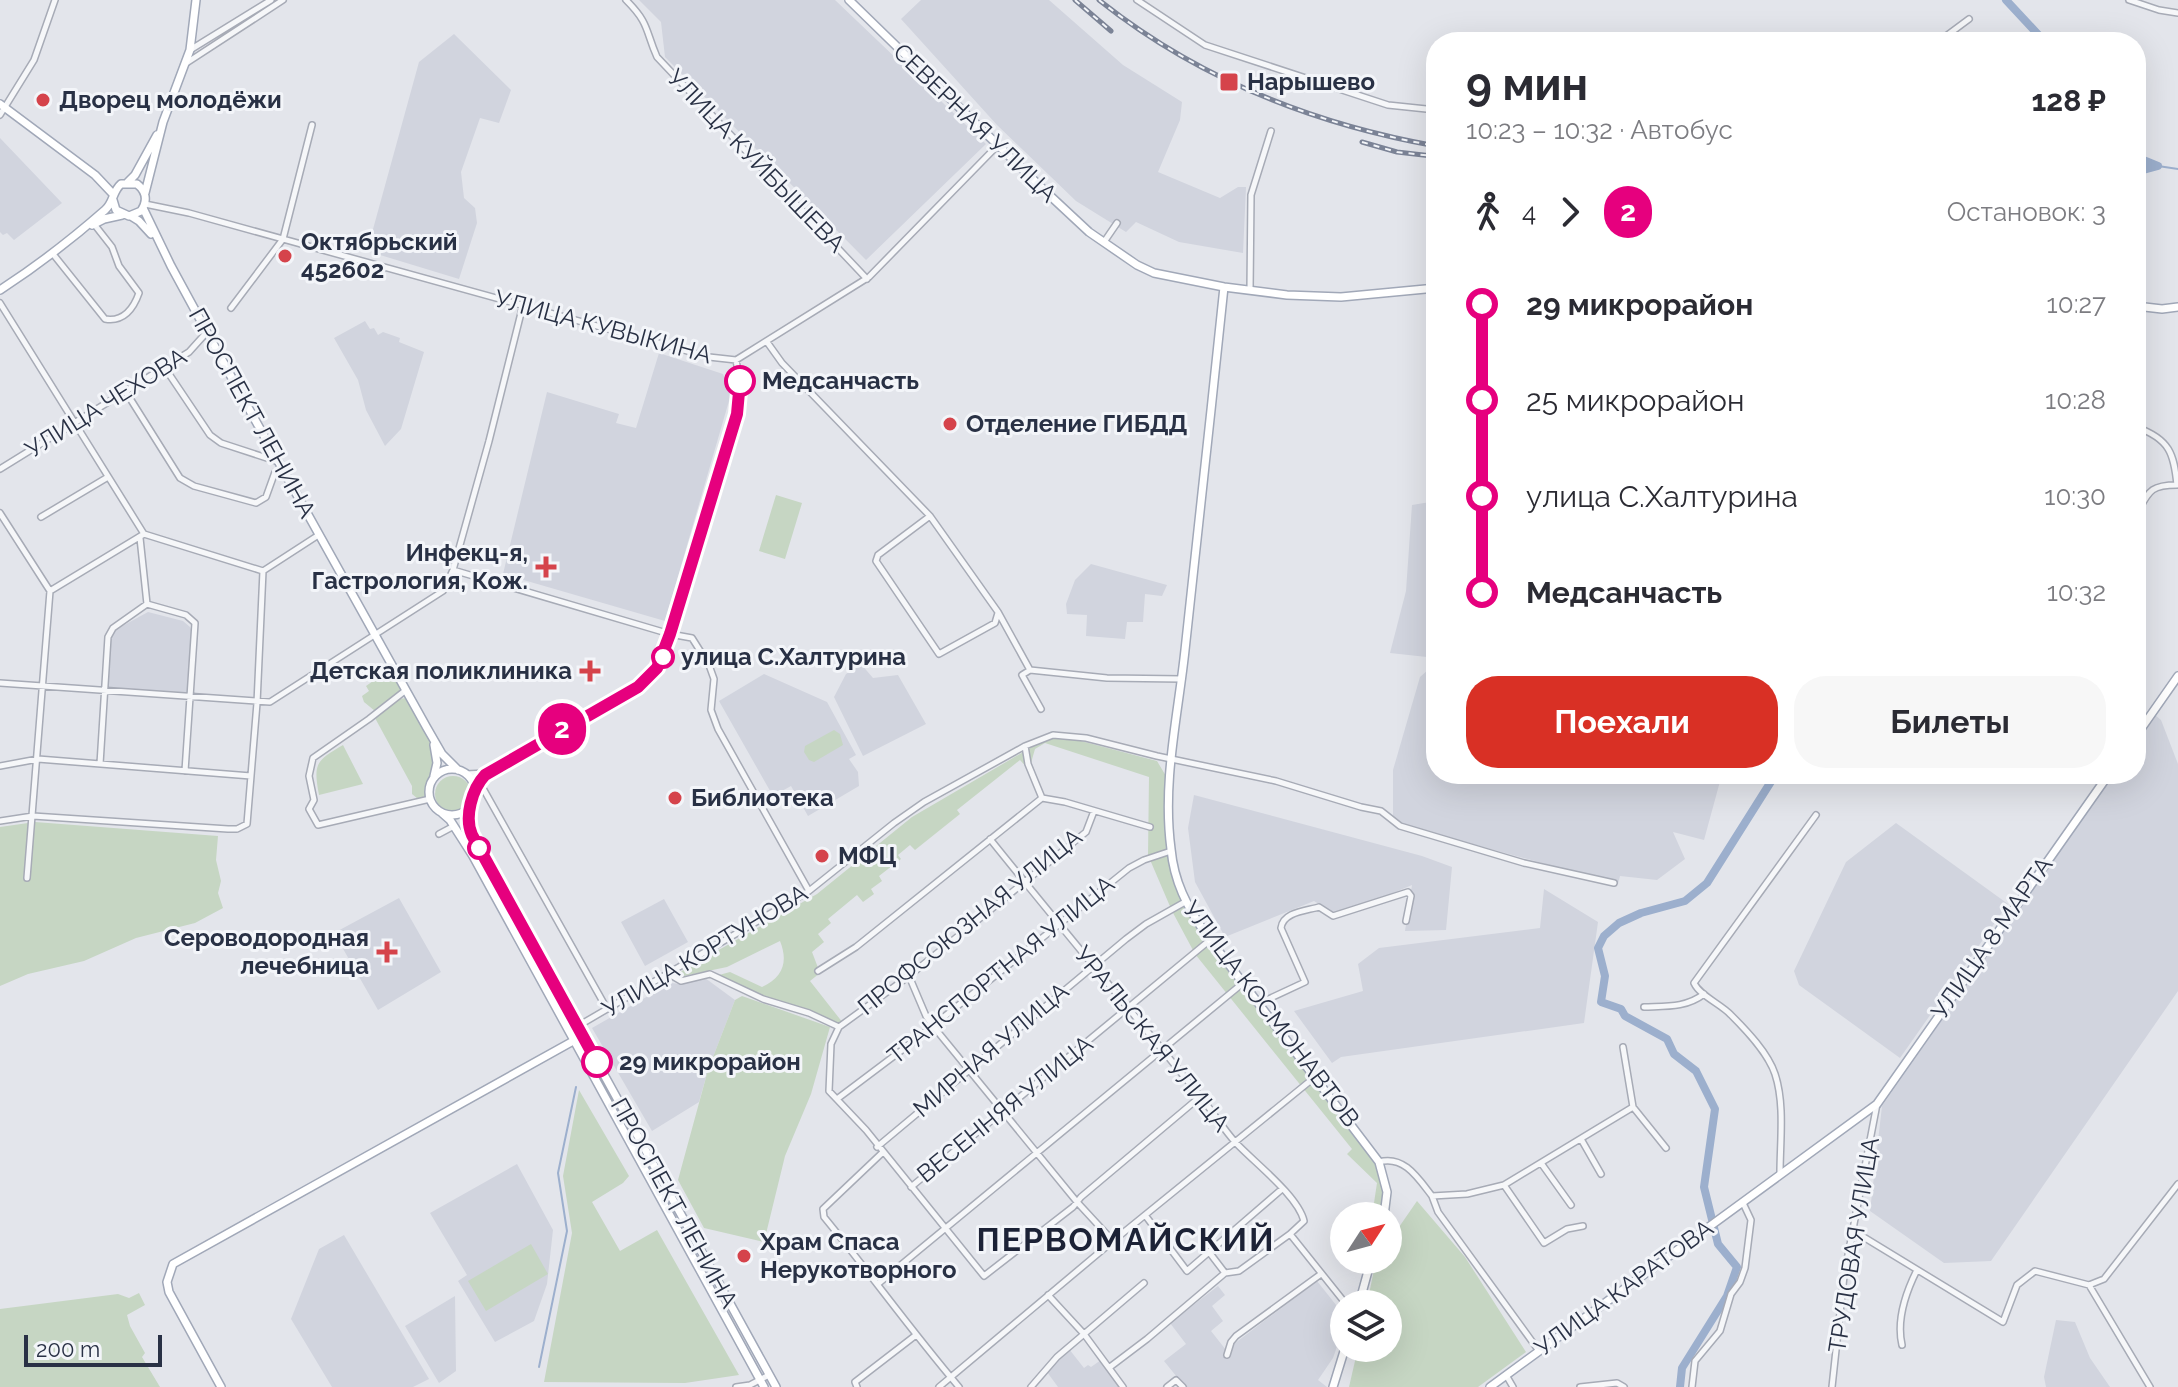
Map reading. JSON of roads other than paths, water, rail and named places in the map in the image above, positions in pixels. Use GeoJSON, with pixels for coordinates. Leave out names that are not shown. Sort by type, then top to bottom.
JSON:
{"type":"FeatureCollection","features":[{"type":"Feature","properties":{"kind":"main road"},"geometry":{"type":"LineString","coordinates":[[0,290],[53,254],[109,207],[122,185],[135,175],[163,122],[187,62],[196,0]]}},
{"type":"Feature","properties":{"kind":"main road","name":"СЕВЕРНАЯ УЛИЦА"},"geometry":{"type":"LineString","coordinates":[[849,0],[1055,201],[1137,265],[1154,273],[1250,290],[1341,297],[1426,289]]}},
{"type":"Feature","properties":{"kind":"main road"},"geometry":{"type":"LineString","coordinates":[[2,109],[95,175],[122,185],[137,184],[145,201]]}},
{"type":"Feature","properties":{"kind":"main road"},"geometry":{"type":"LineString","coordinates":[[76,234],[104,219],[139,213],[145,201],[163,122]]}},
{"type":"Feature","properties":{"kind":"main road"},"geometry":{"type":"LineString","coordinates":[[95,175],[113,197],[116,210],[127,216]]}},
{"type":"Feature","properties":{"kind":"main road","name":"ПРОСПЕКТ ЛЕНИНА"},"geometry":{"type":"LineString","coordinates":[[145,201],[171,266]]}},
{"type":"Feature","properties":{"kind":"main road","name":"ПРОСПЕКТ ЛЕНИНА"},"geometry":{"type":"LineString","coordinates":[[127,216],[144,225],[171,266],[427,728],[442,754],[462,772]]}},
{"type":"Feature","properties":{"kind":"main road","name":"УЛИЦА КОСМОНАВТОВ"},"geometry":{"type":"LineString","coordinates":[[1224,287],[1182,679],[1170,758],[1168,811],[1171,851],[1177,882],[1185,902],[1210,940],[1379,1162],[1385,1179],[1386,1202]]}},
{"type":"Feature","properties":{"kind":"main road"},"geometry":{"type":"LineString","coordinates":[[2146,307],[2178,307]]}},
{"type":"Feature","properties":{"kind":"main road"},"geometry":{"type":"LineString","coordinates":[[2146,722],[2178,676]]}},
{"type":"Feature","properties":{"kind":"main road","name":"ПРОСПЕКТ ЛЕНИНА"},"geometry":{"type":"LineString","coordinates":[[427,728],[437,755],[432,780]]}},
{"type":"Feature","properties":{"kind":"main road"},"geometry":{"type":"LineString","coordinates":[[444,771],[462,772],[473,782],[475,794],[470,806],[454,815],[442,813],[430,799],[432,780],[444,771]]}},
{"type":"Feature","properties":{"kind":"main road","name":"УЛИЦА 8 МАРТА"},"geometry":{"type":"LineString","coordinates":[[1877,1104],[2102,784]]}},
{"type":"Feature","properties":{"kind":"main road","name":"ПРОСПЕКТ ЛЕНИНА"},"geometry":{"type":"LineString","coordinates":[[470,806],[468,827],[472,835],[776,1387]]}},
{"type":"Feature","properties":{"kind":"main road","name":"ПРОСПЕКТ ЛЕНИНА"},"geometry":{"type":"LineString","coordinates":[[442,813],[454,826],[569,1031],[762,1384]]}},
{"type":"Feature","properties":{"kind":"main road"},"geometry":{"type":"LineString","coordinates":[[569,1031],[578,1026]]}},
{"type":"Feature","properties":{"kind":"main road"},"geometry":{"type":"LineString","coordinates":[[221,1387],[169,1292],[169,1272],[177,1261],[583,1035]]}},
{"type":"Feature","properties":{"kind":"main road","name":"УЛИЦА КАРАТОВА"},"geometry":{"type":"LineString","coordinates":[[1490,1387],[1877,1104]]}},
{"type":"Feature","properties":{"kind":"main road"},"geometry":{"type":"LineString","coordinates":[[1335,1385],[1341,1362]]}},
{"type":"Feature","properties":{"kind":"street"},"geometry":{"type":"LineString","coordinates":[[2,109],[38,50],[55,0]]}},
{"type":"Feature","properties":{"kind":"street"},"geometry":{"type":"LineString","coordinates":[[190,50],[271,0]]}},
{"type":"Feature","properties":{"kind":"street"},"geometry":{"type":"LineString","coordinates":[[187,62],[283,0]]}},
{"type":"Feature","properties":{"kind":"street","name":"УЛИЦА КУЙБЫШЕВА"},"geometry":{"type":"LineString","coordinates":[[626,0],[646,23],[657,57],[867,279]]}},
{"type":"Feature","properties":{"kind":"street"},"geometry":{"type":"LineString","coordinates":[[1137,0],[1205,45],[1388,105],[1426,109]]}},
{"type":"Feature","properties":{"kind":"street"},"geometry":{"type":"LineString","coordinates":[[2129,0],[2178,13]]}},
{"type":"Feature","properties":{"kind":"street"},"geometry":{"type":"LineString","coordinates":[[1951,32],[1969,19]]}},
{"type":"Feature","properties":{"kind":"street"},"geometry":{"type":"LineString","coordinates":[[231,308],[283,239],[312,125]]}},
{"type":"Feature","properties":{"kind":"street"},"geometry":{"type":"LineString","coordinates":[[1250,290],[1254,185],[1271,131]]}},
{"type":"Feature","properties":{"kind":"street","name":"УЛИЦА КУВЫКИНА"},"geometry":{"type":"LineString","coordinates":[[145,201],[709,357],[736,360],[867,279],[998,145]]}},
{"type":"Feature","properties":{"kind":"street"},"geometry":{"type":"LineString","coordinates":[[1104,242],[1117,223]]}},
{"type":"Feature","properties":{"kind":"street"},"geometry":{"type":"LineString","coordinates":[[53,254],[105,319],[118,320],[128,313],[138,297],[138,291],[119,266],[112,247],[94,224]]}},
{"type":"Feature","properties":{"kind":"street"},"geometry":{"type":"LineString","coordinates":[[0,303],[142,536],[147,604]]}},
{"type":"Feature","properties":{"kind":"street"},"geometry":{"type":"LineString","coordinates":[[0,683],[270,702],[443,591],[453,570],[523,305]]}},
{"type":"Feature","properties":{"kind":"street","name":"УЛИЦА ЧЕХОВА"},"geometry":{"type":"LineString","coordinates":[[0,469],[165,368],[193,349],[207,332]]}},
{"type":"Feature","properties":{"kind":"street"},"geometry":{"type":"LineString","coordinates":[[767,342],[782,363],[930,516],[998,612],[1030,670]]}},
{"type":"Feature","properties":{"kind":"street"},"geometry":{"type":"LineString","coordinates":[[462,772],[479,774],[494,769],[638,687],[657,668],[737,414],[741,388],[736,360]]}},
{"type":"Feature","properties":{"kind":"street"},"geometry":{"type":"LineString","coordinates":[[165,368],[210,435],[221,443],[279,462]]}},
{"type":"Feature","properties":{"kind":"street"},"geometry":{"type":"LineString","coordinates":[[126,392],[174,471],[187,483],[256,503],[266,497],[275,472]]}},
{"type":"Feature","properties":{"kind":"street"},"geometry":{"type":"LineString","coordinates":[[2146,434],[2172,451],[2178,486],[2158,486],[2146,499]]}},
{"type":"Feature","properties":{"kind":"street"},"geometry":{"type":"LineString","coordinates":[[41,517],[108,477]]}},
{"type":"Feature","properties":{"kind":"street"},"geometry":{"type":"LineString","coordinates":[[0,513],[50,591],[27,878]]}},
{"type":"Feature","properties":{"kind":"street"},"geometry":{"type":"LineString","coordinates":[[930,516],[878,555],[876,561],[939,654],[995,623],[998,612]]}},
{"type":"Feature","properties":{"kind":"street"},"geometry":{"type":"LineString","coordinates":[[50,591],[142,536],[263,571],[317,536]]}},
{"type":"Feature","properties":{"kind":"street"},"geometry":{"type":"LineString","coordinates":[[453,570],[692,638],[714,679],[711,710],[718,729],[809,891]]}},
{"type":"Feature","properties":{"kind":"street"},"geometry":{"type":"LineString","coordinates":[[0,821],[33,816],[228,829],[247,824],[263,571]]}},
{"type":"Feature","properties":{"kind":"street"},"geometry":{"type":"LineString","coordinates":[[100,764],[108,637],[113,628],[147,604]]}},
{"type":"Feature","properties":{"kind":"street"},"geometry":{"type":"LineString","coordinates":[[147,604],[186,615],[195,623],[185,771]]}},
{"type":"Feature","properties":{"kind":"street"},"geometry":{"type":"LineString","coordinates":[[1041,709],[1022,675],[1030,670],[1107,678],[1182,679]]}},
{"type":"Feature","properties":{"kind":"street"},"geometry":{"type":"LineString","coordinates":[[406,690],[313,758],[309,770],[314,800],[309,809],[318,825],[430,799]]}},
{"type":"Feature","properties":{"kind":"street","name":"УЛИЦА КОРТУНОВА"},"geometry":{"type":"LineString","coordinates":[[578,1026],[809,891],[908,813],[1025,746],[1063,734],[1170,758]]}},
{"type":"Feature","properties":{"kind":"street"},"geometry":{"type":"LineString","coordinates":[[1025,746],[1028,764],[1042,798]]}},
{"type":"Feature","properties":{"kind":"street"},"geometry":{"type":"LineString","coordinates":[[1170,758],[1276,781],[1381,811],[1400,826],[1524,863],[1614,883]]}},
{"type":"Feature","properties":{"kind":"street"},"geometry":{"type":"LineString","coordinates":[[0,766],[38,759],[251,776]]}},
{"type":"Feature","properties":{"kind":"street"},"geometry":{"type":"LineString","coordinates":[[475,794],[479,783],[494,769]]}},
{"type":"Feature","properties":{"kind":"street"},"geometry":{"type":"LineString","coordinates":[[479,783],[607,1009]]}},
{"type":"Feature","properties":{"kind":"street"},"geometry":{"type":"LineString","coordinates":[[818,971],[856,947],[1042,798],[1150,827]]}},
{"type":"Feature","properties":{"kind":"street","name":"ПРОФСОЮЗНАЯ УЛИЦА"},"geometry":{"type":"LineString","coordinates":[[839,1027],[909,976],[1086,832],[1094,811]]}},
{"type":"Feature","properties":{"kind":"street"},"geometry":{"type":"LineString","coordinates":[[1780,1173],[1779,1107],[1776,1077],[1771,1065],[1742,1026],[1725,1008],[1697,990],[1694,983],[1816,815]]}},
{"type":"Feature","properties":{"kind":"street"},"geometry":{"type":"LineString","coordinates":[[439,834],[454,826]]}},
{"type":"Feature","properties":{"kind":"street","name":"УРАЛЬСКАЯ УЛИЦА"},"geometry":{"type":"LineString","coordinates":[[990,839],[1126,1009],[1201,1096],[1234,1141],[1282,1189],[1302,1214],[1304,1221],[1290,1234]]}},
{"type":"Feature","properties":{"kind":"street","name":"ТРАНСПОРТНАЯ УЛИЦА"},"geometry":{"type":"LineString","coordinates":[[837,1099],[1129,868],[1171,851]]}},
{"type":"Feature","properties":{"kind":"street"},"geometry":{"type":"LineString","coordinates":[[1260,1003],[1305,982],[1281,928],[1286,917],[1319,907],[1333,916],[1408,892],[1411,896],[1406,921]]}},
{"type":"Feature","properties":{"kind":"street","name":"МИРНАЯ УЛИЦА"},"geometry":{"type":"LineString","coordinates":[[879,1283],[824,1217],[823,1209],[880,1150],[968,1069],[1146,924],[1185,902]]}},
{"type":"Feature","properties":{"kind":"street","name":"ВЕСЕННЯЯ УЛИЦА"},"geometry":{"type":"LineString","coordinates":[[911,1187],[1210,940]]}},
{"type":"Feature","properties":{"kind":"street"},"geometry":{"type":"LineString","coordinates":[[669,974],[681,981],[710,974],[763,999],[809,1013],[839,1027],[831,1044],[829,1091],[984,1276],[1077,1202],[1201,1096]]}},
{"type":"Feature","properties":{"kind":"street"},"geometry":{"type":"LineString","coordinates":[[909,976],[933,1026],[1077,1202],[1113,1241]]}},
{"type":"Feature","properties":{"kind":"street"},"geometry":{"type":"LineString","coordinates":[[959,1387],[879,1283],[1243,982]]}},
{"type":"Feature","properties":{"kind":"street"},"geometry":{"type":"LineString","coordinates":[[1644,1007],[1678,1005],[1694,1001],[1704,993]]}},
{"type":"Feature","properties":{"kind":"street"},"geometry":{"type":"LineString","coordinates":[[1623,1047],[1633,1107],[1666,1148]]}},
{"type":"Feature","properties":{"kind":"street"},"geometry":{"type":"LineString","coordinates":[[939,1387],[1315,1077]]}},
{"type":"Feature","properties":{"kind":"street","name":"ТРУДОВАЯ УЛИЦА"},"geometry":{"type":"LineString","coordinates":[[1832,1387],[1844,1276],[1877,1104]]}},
{"type":"Feature","properties":{"kind":"street"},"geometry":{"type":"LineString","coordinates":[[1432,1196],[1467,1194],[1504,1185],[1633,1107]]}},
{"type":"Feature","properties":{"kind":"street"},"geometry":{"type":"LineString","coordinates":[[1581,1139],[1601,1174]]}},
{"type":"Feature","properties":{"kind":"street"},"geometry":{"type":"LineString","coordinates":[[1379,1162],[1391,1159],[1416,1174],[1432,1196],[1438,1212],[1539,1351]]}},
{"type":"Feature","properties":{"kind":"street"},"geometry":{"type":"LineString","coordinates":[[1541,1163],[1571,1205]]}},
{"type":"Feature","properties":{"kind":"street"},"geometry":{"type":"LineString","coordinates":[[1852,1230],[2003,1322],[2017,1285],[2035,1271],[2089,1285],[2104,1279],[2178,1184]]}},
{"type":"Feature","properties":{"kind":"street"},"geometry":{"type":"LineString","coordinates":[[1504,1185],[1544,1243],[1567,1229],[1583,1226]]}},
{"type":"Feature","properties":{"kind":"street"},"geometry":{"type":"LineString","coordinates":[[1145,1215],[1187,1271],[1282,1189]]}},
{"type":"Feature","properties":{"kind":"street","name":"УЛИЦА КАРАТОВА"},"geometry":{"type":"LineString","coordinates":[[1692,1387],[1695,1361],[1702,1349],[1716,1339],[1731,1294],[1745,1268],[1751,1220],[1742,1202]]}},
{"type":"Feature","properties":{"kind":"street"},"geometry":{"type":"LineString","coordinates":[[1110,1367],[1225,1273],[1239,1271],[1290,1234],[1334,1290]]}},
{"type":"Feature","properties":{"kind":"street"},"geometry":{"type":"LineString","coordinates":[[1209,1252],[1225,1273]]}},
{"type":"Feature","properties":{"kind":"street"},"geometry":{"type":"LineString","coordinates":[[1902,1345],[1903,1306],[1917,1270]]}},
{"type":"Feature","properties":{"kind":"street"},"geometry":{"type":"LineString","coordinates":[[1227,1355],[1236,1336],[1321,1274]]}},
{"type":"Feature","properties":{"kind":"street"},"geometry":{"type":"LineString","coordinates":[[1031,1387],[1057,1357],[1144,1283]]}},
{"type":"Feature","properties":{"kind":"street"},"geometry":{"type":"LineString","coordinates":[[2089,1285],[2150,1387]]}},
{"type":"Feature","properties":{"kind":"street"},"geometry":{"type":"LineString","coordinates":[[1048,1295],[1084,1334],[1123,1387]]}},
{"type":"Feature","properties":{"kind":"street"},"geometry":{"type":"LineString","coordinates":[[856,1385],[916,1335]]}},
{"type":"Feature","properties":{"kind":"street"},"geometry":{"type":"LineString","coordinates":[[736,1387],[762,1384],[769,1375]]}},
{"type":"Feature","properties":{"kind":"street"},"geometry":{"type":"LineString","coordinates":[[1506,1375],[1513,1387]]}},
{"type":"Feature","properties":{"kind":"street"},"geometry":{"type":"LineString","coordinates":[[1167,1387],[1176,1380],[1183,1387]]}},
{"type":"Feature","properties":{"kind":"street"},"geometry":{"type":"LineString","coordinates":[[1584,1387],[1617,1383],[1624,1387]]}},
{"type":"Feature","properties":{"kind":"waterway"},"geometry":{"type":"LineString","coordinates":[[2006,0],[2036,32]]}},
{"type":"Feature","properties":{"kind":"waterway"},"geometry":{"type":"LineString","coordinates":[[2146,161],[2158,166],[2146,169]]}},
{"type":"Feature","properties":{"kind":"waterway"},"geometry":{"type":"LineString","coordinates":[[2158,166],[2178,169]]}},
{"type":"Feature","properties":{"kind":"waterway"},"geometry":{"type":"LineString","coordinates":[[1680,1387],[1682,1368],[1727,1296],[1737,1267],[1718,1244],[1704,1187],[1715,1109],[1696,1071],[1674,1054],[1667,1039],[1625,1016],[1621,1009],[1601,1002],[1605,976],[1598,948],[1604,936],[1619,923],[1641,913],[1685,901],[1707,883],[1769,784]]}},
{"type":"Feature","properties":{"kind":"waterway"},"geometry":{"type":"LineString","coordinates":[[539,1367],[567,1231],[558,1173],[576,1087]]}},
{"type":"Feature","properties":{"kind":"railway"},"geometry":{"type":"LineString","coordinates":[[1075,0],[1111,31]]}},
{"type":"Feature","properties":{"kind":"railway"},"geometry":{"type":"LineString","coordinates":[[1099,0],[1176,53],[1258,94],[1345,125],[1426,144]]}},
{"type":"Feature","properties":{"kind":"railway"},"geometry":{"type":"LineString","coordinates":[[1362,142],[1397,152],[1426,155]]}},
{"type":"Feature","properties":{"kind":"place","name":"Нарышево"},"geometry":{"type":"Point","coordinates":[1229,82]}},
{"type":"Feature","properties":{"kind":"place","name":"Дворец молодёжи"},"geometry":{"type":"Point","coordinates":[43,100]}},
{"type":"Feature","properties":{"kind":"place","name":"Октябрьский 452602"},"geometry":{"type":"Point","coordinates":[285,256]}},
{"type":"Feature","properties":{"kind":"place","name":"Медсанчасть"},"geometry":{"type":"Point","coordinates":[740,381]}},
{"type":"Feature","properties":{"kind":"place","name":"Отделение ГИБДД"},"geometry":{"type":"Point","coordinates":[950,424]}},
{"type":"Feature","properties":{"kind":"place","name":"Инфекц-я, Гастрология, Кож."},"geometry":{"type":"Point","coordinates":[546,567]}},
{"type":"Feature","properties":{"kind":"place","name":"улица С.Халтурина"},"geometry":{"type":"Point","coordinates":[663,657]}},
{"type":"Feature","properties":{"kind":"place","name":"Детская поликлиника"},"geometry":{"type":"Point","coordinates":[590,671]}},
{"type":"Feature","properties":{"kind":"place","name":"Библиотека"},"geometry":{"type":"Point","coordinates":[675,798]}},
{"type":"Feature","properties":{"kind":"place","name":"МФЦ"},"geometry":{"type":"Point","coordinates":[822,856]}},
{"type":"Feature","properties":{"kind":"place","name":"Сероводородная лечебница"},"geometry":{"type":"Point","coordinates":[387,952]}},
{"type":"Feature","properties":{"kind":"place","name":"29 микрорайон"},"geometry":{"type":"Point","coordinates":[597,1062]}},
{"type":"Feature","properties":{"kind":"place","name":"Храм Спаса Нерукотворного"},"geometry":{"type":"Point","coordinates":[744,1256]}},
{"type":"Feature","properties":{"kind":"district","name":"ПЕРВОМАЙСКИЙ"},"geometry":{"type":"Point","coordinates":[1126,1240]}}]}
